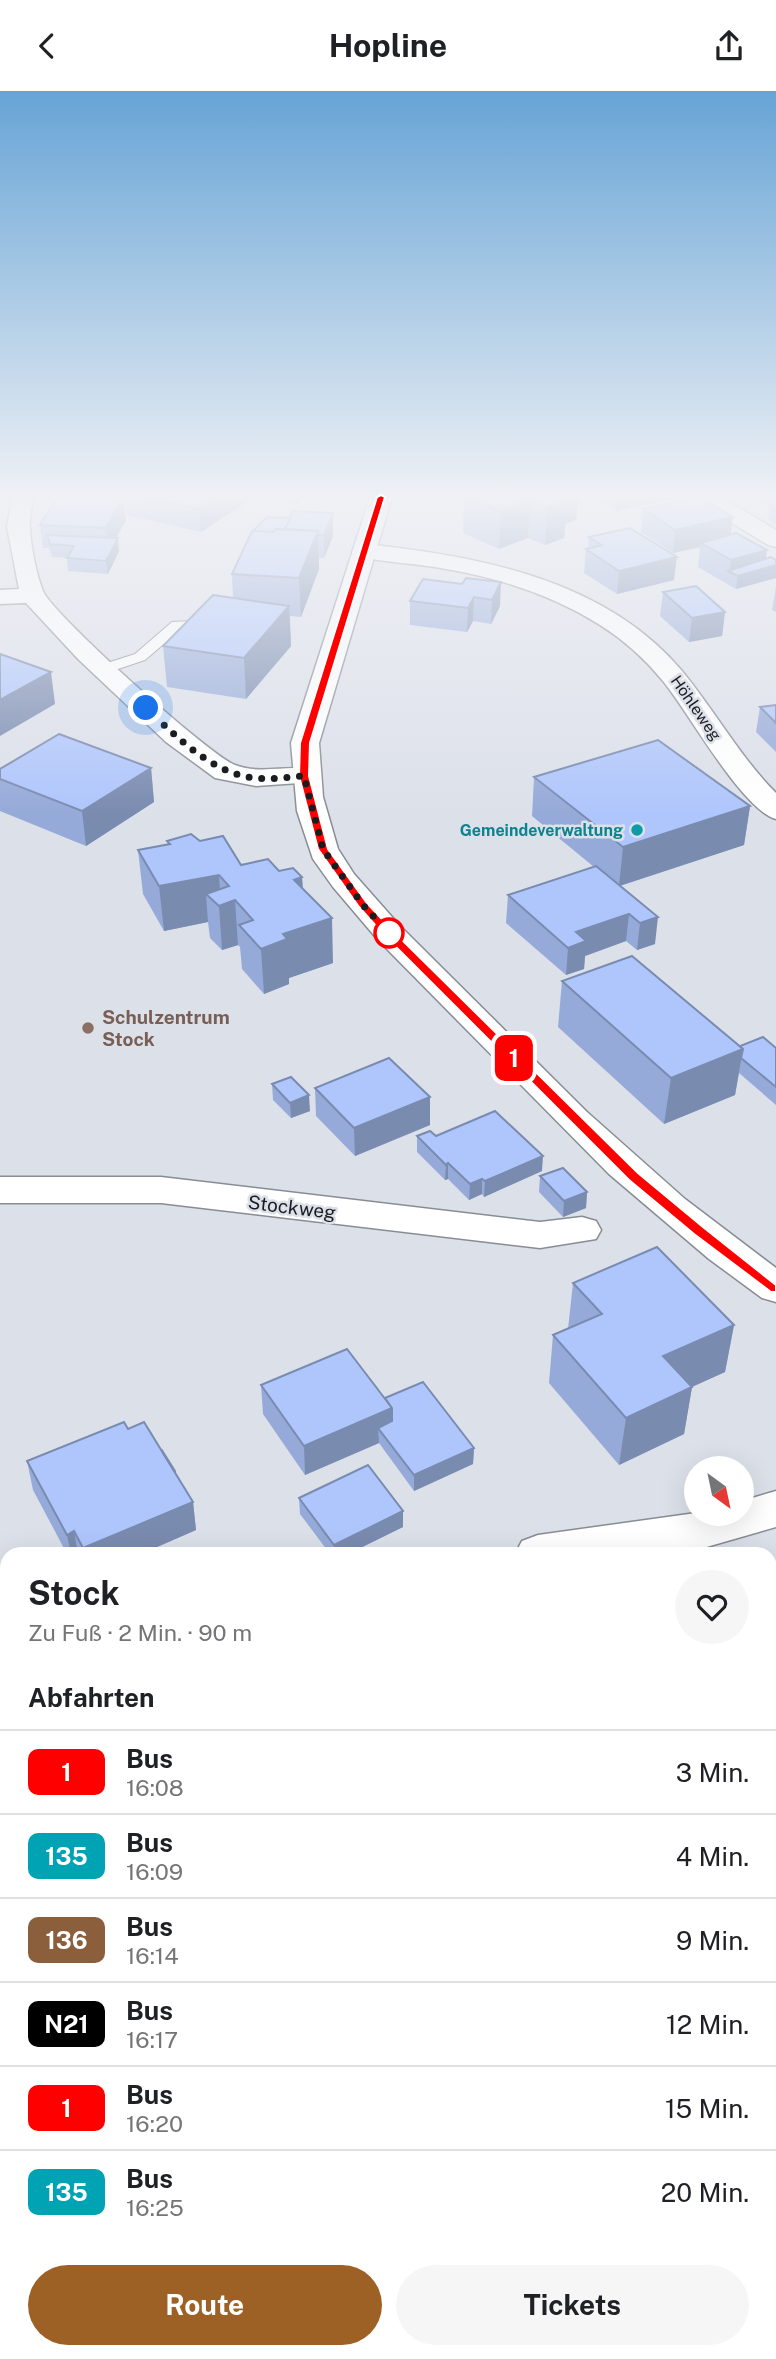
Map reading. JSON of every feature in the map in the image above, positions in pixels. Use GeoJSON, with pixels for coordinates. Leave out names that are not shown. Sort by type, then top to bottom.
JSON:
{"type":"FeatureCollection","features":[{"type":"Feature","properties":{"kind":"street"},"geometry":{"type":"LineString","coordinates":[[40,603],[103,669],[176,736],[225,772],[256,778],[304,776]]}},
{"type":"Feature","properties":{"kind":"street"},"geometry":{"type":"LineString","coordinates":[[349,603],[305,743],[304,776],[323,849],[381,924],[634,1177],[698,1230],[776,1288]]}},
{"type":"Feature","properties":{"kind":"street","name":"Höhleweg"},"geometry":{"type":"LineString","coordinates":[[575,603],[653,652],[684,690],[738,769],[776,810]]}},
{"type":"Feature","properties":{"kind":"street","name":"Stockweg"},"geometry":{"type":"LineString","coordinates":[[0,1190],[162,1191],[540,1235],[582,1230]]}},
{"type":"Feature","properties":{"kind":"street"},"geometry":{"type":"LineString","coordinates":[[586,1547],[703,1530],[776,1509]]}},
{"type":"Feature","properties":{"kind":"lane"},"geometry":{"type":"LineString","coordinates":[[103,669],[140,657],[177,625],[193,625]]}},
{"type":"Feature","properties":{"kind":"building"},"geometry":{"type":"Polygon","coordinates":[[[205,603],[267,603],[289,606],[244,658],[163,646],[205,603]]]}},
{"type":"Feature","properties":{"kind":"building"},"geometry":{"type":"Polygon","coordinates":[[[425,603],[471,603],[468,608],[425,603]]]}},
{"type":"Feature","properties":{"kind":"building"},"geometry":{"type":"Polygon","coordinates":[[[675,603],[715,603],[725,612],[692,618],[675,603]]]}},
{"type":"Feature","properties":{"kind":"building"},"geometry":{"type":"Polygon","coordinates":[[[0,654],[51,672],[0,700],[0,654]]]}},
{"type":"Feature","properties":{"kind":"building"},"geometry":{"type":"Polygon","coordinates":[[[776,705],[776,723],[760,707],[776,705]]]}},
{"type":"Feature","properties":{"kind":"building"},"geometry":{"type":"Polygon","coordinates":[[[59,734],[151,768],[82,811],[0,779],[0,769],[59,734]]]}},
{"type":"Feature","properties":{"kind":"building"},"geometry":{"type":"Polygon","coordinates":[[[658,740],[750,806],[623,847],[534,777],[658,740]]]}},
{"type":"Feature","properties":{"kind":"building"},"geometry":{"type":"Polygon","coordinates":[[[191,834],[200,841],[223,836],[241,865],[268,859],[279,871],[293,868],[302,877],[294,880],[332,918],[283,934],[287,939],[261,949],[239,925],[253,920],[235,900],[219,906],[206,894],[229,886],[219,875],[159,886],[138,850],[170,844],[167,841],[191,834]]]}},
{"type":"Feature","properties":{"kind":"building"},"geometry":{"type":"Polygon","coordinates":[[[596,866],[658,917],[640,923],[629,914],[576,932],[586,941],[568,948],[508,895],[596,866]]]}},
{"type":"Feature","properties":{"kind":"building"},"geometry":{"type":"Polygon","coordinates":[[[632,956],[743,1049],[671,1078],[562,981],[632,956]]]}},
{"type":"Feature","properties":{"kind":"building"},"geometry":{"type":"Polygon","coordinates":[[[763,1037],[776,1048],[776,1087],[741,1058],[743,1049],[740,1046],[763,1037]]]}},
{"type":"Feature","properties":{"kind":"building"},"geometry":{"type":"Polygon","coordinates":[[[389,1058],[430,1097],[354,1128],[315,1088],[389,1058]]]}},
{"type":"Feature","properties":{"kind":"building"},"geometry":{"type":"Polygon","coordinates":[[[291,1077],[309,1095],[290,1103],[272,1084],[291,1077]]]}},
{"type":"Feature","properties":{"kind":"building"},"geometry":{"type":"Polygon","coordinates":[[[495,1111],[543,1156],[485,1181],[482,1179],[470,1184],[417,1136],[430,1131],[436,1136],[495,1111]]]}},
{"type":"Feature","properties":{"kind":"building"},"geometry":{"type":"Polygon","coordinates":[[[563,1168],[587,1192],[564,1201],[540,1176],[563,1168]]]}},
{"type":"Feature","properties":{"kind":"building"},"geometry":{"type":"Polygon","coordinates":[[[657,1247],[734,1325],[663,1356],[692,1387],[626,1418],[553,1335],[602,1314],[573,1283],[657,1247]]]}},
{"type":"Feature","properties":{"kind":"building"},"geometry":{"type":"Polygon","coordinates":[[[347,1349],[392,1408],[304,1446],[261,1385],[347,1349]]]}},
{"type":"Feature","properties":{"kind":"building"},"geometry":{"type":"Polygon","coordinates":[[[423,1382],[474,1448],[414,1475],[378,1428],[392,1421],[392,1408],[385,1398],[423,1382]]]}},
{"type":"Feature","properties":{"kind":"building"},"geometry":{"type":"Polygon","coordinates":[[[124,1422],[128,1429],[144,1422],[193,1502],[82,1547],[74,1531],[67,1535],[27,1461],[124,1422]]]}},
{"type":"Feature","properties":{"kind":"building"},"geometry":{"type":"Polygon","coordinates":[[[368,1465],[403,1511],[334,1545],[299,1498],[368,1465]]]}},
{"type":"Feature","properties":{"kind":"bus line","name":"1"},"geometry":{"type":"LineString","coordinates":[[349,603],[305,743],[304,776],[323,849],[363,905],[389,933],[634,1177],[698,1230],[776,1288]]}},
{"type":"Feature","properties":{"kind":"place","name":"Gemeindeverwaltung"},"geometry":{"type":"Point","coordinates":[637,830]}},
{"type":"Feature","properties":{"kind":"place","name":"Schulzentrum Stock"},"geometry":{"type":"Point","coordinates":[88,1028]}},
{"type":"Feature","properties":{"kind":"route"},"geometry":{"type":"LineString","coordinates":[[146,708],[176,736],[225,772],[256,778],[304,776],[323,849],[363,905],[389,933]]}}]}
